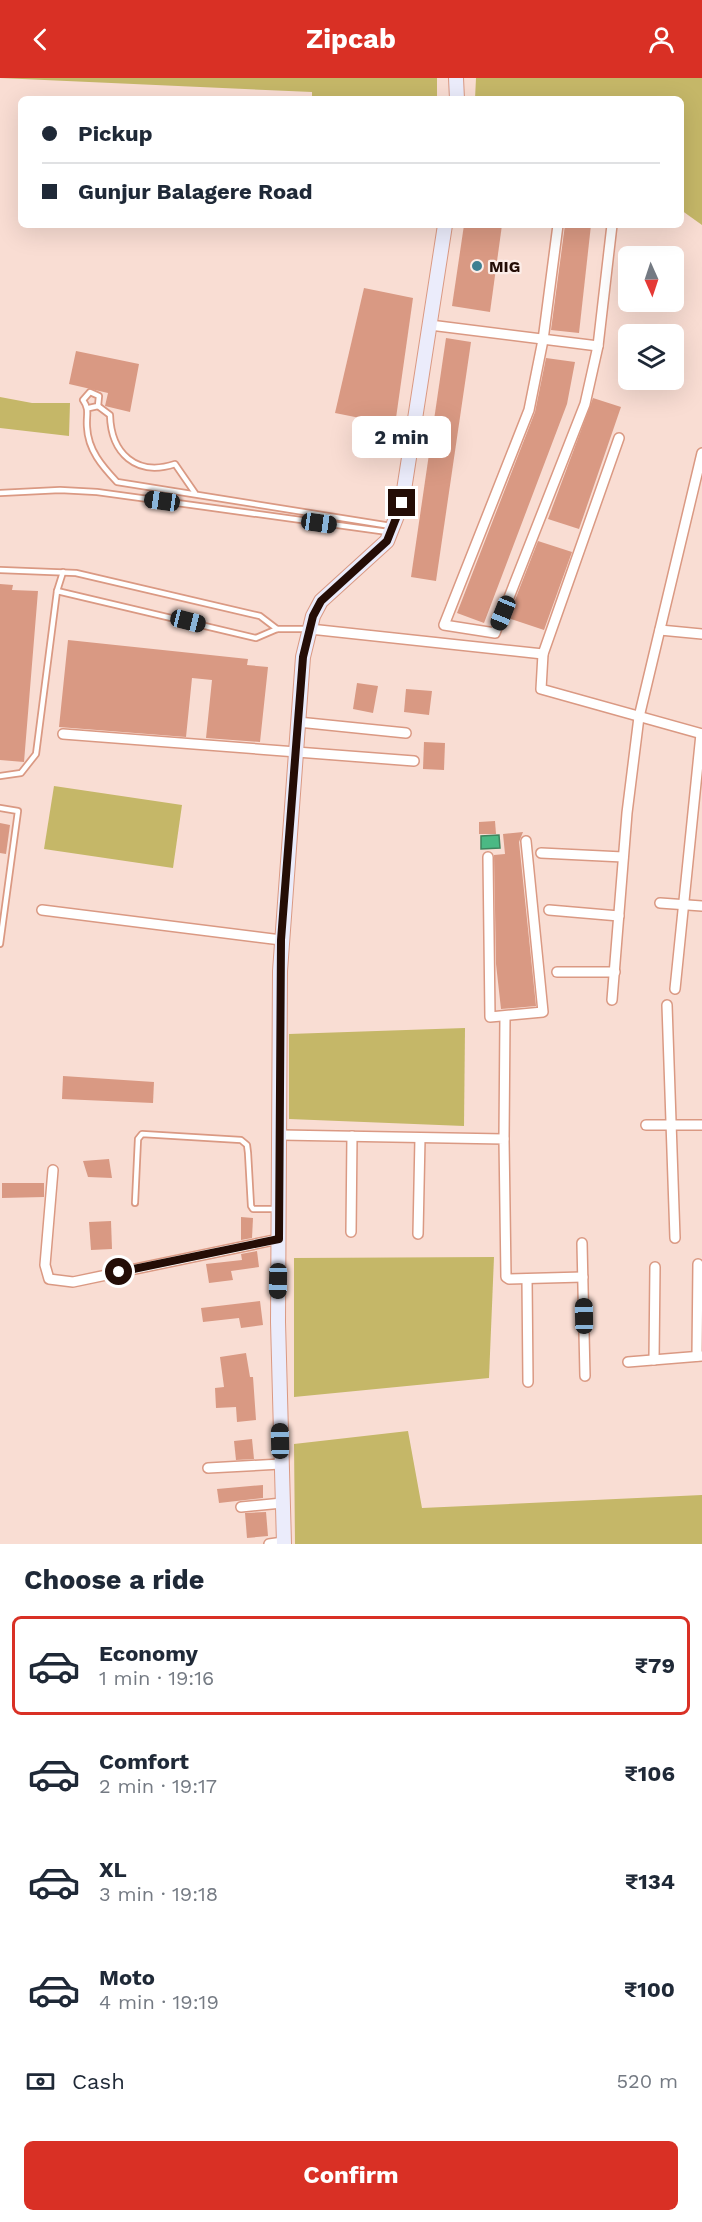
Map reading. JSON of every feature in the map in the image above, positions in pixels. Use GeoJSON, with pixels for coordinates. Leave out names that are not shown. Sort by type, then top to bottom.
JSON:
{"type":"FeatureCollection","features":[{"type":"Feature","properties":{"kind":"street"},"geometry":{"type":"LineString","coordinates":[[456,78],[457,96]]}},
{"type":"Feature","properties":{"kind":"street"},"geometry":{"type":"LineString","coordinates":[[279,1543],[282,1503],[279,1239],[281,940],[303,657],[310,628],[321,601],[387,541],[402,503],[445,228]]}},
{"type":"Feature","properties":{"kind":"street"},"geometry":{"type":"LineString","coordinates":[[558,228],[543,340],[529,410],[444,624],[495,633],[585,404],[598,346],[612,228]]}},
{"type":"Feature","properties":{"kind":"street"},"geometry":{"type":"LineString","coordinates":[[430,325],[598,346]]}},
{"type":"Feature","properties":{"kind":"street"},"geometry":{"type":"LineString","coordinates":[[620,438],[543,654],[541,689],[701,734],[675,989]]}},
{"type":"Feature","properties":{"kind":"street"},"geometry":{"type":"LineString","coordinates":[[612,1000],[623,857],[639,717],[702,453]]}},
{"type":"Feature","properties":{"kind":"street"},"geometry":{"type":"LineString","coordinates":[[310,628],[543,654]]}},
{"type":"Feature","properties":{"kind":"street"},"geometry":{"type":"LineString","coordinates":[[660,630],[702,634]]}},
{"type":"Feature","properties":{"kind":"street"},"geometry":{"type":"LineString","coordinates":[[298,722],[406,733]]}},
{"type":"Feature","properties":{"kind":"street"},"geometry":{"type":"LineString","coordinates":[[63,734],[414,760]]}},
{"type":"Feature","properties":{"kind":"street"},"geometry":{"type":"LineString","coordinates":[[488,857],[490,1017],[543,1012],[526,841]]}},
{"type":"Feature","properties":{"kind":"street"},"geometry":{"type":"LineString","coordinates":[[541,853],[623,857]]}},
{"type":"Feature","properties":{"kind":"street"},"geometry":{"type":"LineString","coordinates":[[660,903],[702,906]]}},
{"type":"Feature","properties":{"kind":"street"},"geometry":{"type":"LineString","coordinates":[[42,910],[281,940]]}},
{"type":"Feature","properties":{"kind":"street"},"geometry":{"type":"LineString","coordinates":[[549,910],[619,916]]}},
{"type":"Feature","properties":{"kind":"street"},"geometry":{"type":"LineString","coordinates":[[557,972],[615,972]]}},
{"type":"Feature","properties":{"kind":"street"},"geometry":{"type":"LineString","coordinates":[[667,1005],[675,1238]]}},
{"type":"Feature","properties":{"kind":"street"},"geometry":{"type":"LineString","coordinates":[[505,1017],[504,1272],[509,1279],[583,1276]]}},
{"type":"Feature","properties":{"kind":"street"},"geometry":{"type":"LineString","coordinates":[[646,1125],[702,1125]]}},
{"type":"Feature","properties":{"kind":"street"},"geometry":{"type":"LineString","coordinates":[[281,1135],[504,1139]]}},
{"type":"Feature","properties":{"kind":"street"},"geometry":{"type":"LineString","coordinates":[[351,1232],[352,1136]]}},
{"type":"Feature","properties":{"kind":"street"},"geometry":{"type":"LineString","coordinates":[[418,1234],[420,1138]]}},
{"type":"Feature","properties":{"kind":"street"},"geometry":{"type":"LineString","coordinates":[[53,1170],[45,1265],[49,1279],[73,1282],[279,1239]]}},
{"type":"Feature","properties":{"kind":"street"},"geometry":{"type":"LineString","coordinates":[[582,1243],[585,1376]]}},
{"type":"Feature","properties":{"kind":"street"},"geometry":{"type":"LineString","coordinates":[[628,1362],[700,1356],[698,1264]]}},
{"type":"Feature","properties":{"kind":"street"},"geometry":{"type":"LineString","coordinates":[[654,1360],[655,1267]]}},
{"type":"Feature","properties":{"kind":"street"},"geometry":{"type":"LineString","coordinates":[[526,1279],[528,1382]]}},
{"type":"Feature","properties":{"kind":"street"},"geometry":{"type":"LineString","coordinates":[[208,1468],[281,1464]]}},
{"type":"Feature","properties":{"kind":"street"},"geometry":{"type":"LineString","coordinates":[[241,1507],[282,1503]]}},
{"type":"Feature","properties":{"kind":"lane"},"geometry":{"type":"LineString","coordinates":[[98,406],[99,396],[90,392],[83,400],[89,408],[87,428],[92,449],[117,482],[392,529]]}},
{"type":"Feature","properties":{"kind":"lane"},"geometry":{"type":"LineString","coordinates":[[89,408],[98,406],[110,415],[113,441],[125,456],[138,465],[164,468],[175,464],[196,494]]}},
{"type":"Feature","properties":{"kind":"lane"},"geometry":{"type":"LineString","coordinates":[[0,493],[49,490],[97,492],[392,529]]}},
{"type":"Feature","properties":{"kind":"lane"},"geometry":{"type":"LineString","coordinates":[[0,570],[63,572],[260,616],[277,629]]}},
{"type":"Feature","properties":{"kind":"lane"},"geometry":{"type":"LineString","coordinates":[[0,776],[21,773],[36,754],[57,591],[63,572]]}},
{"type":"Feature","properties":{"kind":"lane"},"geometry":{"type":"LineString","coordinates":[[57,591],[256,638],[277,629],[310,628]]}},
{"type":"Feature","properties":{"kind":"lane"},"geometry":{"type":"LineString","coordinates":[[0,808],[18,811],[0,944]]}},
{"type":"Feature","properties":{"kind":"lane"},"geometry":{"type":"LineString","coordinates":[[135,1203],[138,1139],[142,1134],[241,1140],[247,1145],[251,1206],[253,1209],[280,1209]]}},
{"type":"Feature","properties":{"kind":"shaded area"},"geometry":{"type":"Polygon","coordinates":[[[0,78],[437,78],[437,96],[312,96],[312,92],[0,78]]]}},
{"type":"Feature","properties":{"kind":"shaded area"},"geometry":{"type":"Polygon","coordinates":[[[476,78],[702,78],[702,225],[684,212],[684,96],[475,96],[476,78]]]}},
{"type":"Feature","properties":{"kind":"shaded area"},"geometry":{"type":"Polygon","coordinates":[[[0,397],[32,403],[70,403],[69,436],[0,428],[0,397]]]}},
{"type":"Feature","properties":{"kind":"shaded area"},"geometry":{"type":"Polygon","coordinates":[[[54,786],[182,805],[173,868],[44,849],[54,786]]]}},
{"type":"Feature","properties":{"kind":"shaded area"},"geometry":{"type":"Polygon","coordinates":[[[499,835],[500,848],[481,849],[481,836],[499,835]]]}},
{"type":"Feature","properties":{"kind":"shaded area"},"geometry":{"type":"Polygon","coordinates":[[[465,1028],[464,1126],[289,1119],[289,1034],[465,1028]]]}},
{"type":"Feature","properties":{"kind":"shaded area"},"geometry":{"type":"Polygon","coordinates":[[[494,1257],[489,1378],[294,1397],[294,1258],[494,1257]]]}},
{"type":"Feature","properties":{"kind":"shaded area"},"geometry":{"type":"Polygon","coordinates":[[[408,1431],[422,1508],[702,1495],[702,1544],[295,1544],[294,1444],[408,1431]]]}},
{"type":"Feature","properties":{"kind":"building","name":"MIG"},"geometry":{"type":"Polygon","coordinates":[[[464,228],[502,228],[490,312],[452,306],[464,228]]]}},
{"type":"Feature","properties":{"kind":"building","name":"MIG"},"geometry":{"type":"Polygon","coordinates":[[[565,228],[591,228],[579,333],[551,330],[565,228]]]}},
{"type":"Feature","properties":{"kind":"building"},"geometry":{"type":"Polygon","coordinates":[[[364,288],[413,298],[395,425],[335,413],[364,288]]]}},
{"type":"Feature","properties":{"kind":"building"},"geometry":{"type":"Polygon","coordinates":[[[446,338],[471,342],[436,581],[411,577],[446,338]]]}},
{"type":"Feature","properties":{"kind":"building"},"geometry":{"type":"Polygon","coordinates":[[[76,351],[139,364],[130,412],[105,406],[108,393],[69,384],[76,351]]]}},
{"type":"Feature","properties":{"kind":"building"},"geometry":{"type":"Polygon","coordinates":[[[546,358],[575,362],[567,404],[484,623],[457,613],[535,412],[546,358]]]}},
{"type":"Feature","properties":{"kind":"building"},"geometry":{"type":"Polygon","coordinates":[[[593,398],[621,407],[579,529],[548,519],[593,398]]]}},
{"type":"Feature","properties":{"kind":"building"},"geometry":{"type":"Polygon","coordinates":[[[538,541],[572,552],[544,630],[508,618],[538,541]]]}},
{"type":"Feature","properties":{"kind":"building"},"geometry":{"type":"Polygon","coordinates":[[[0,584],[13,585],[12,590],[38,591],[24,762],[0,760],[0,584]]]}},
{"type":"Feature","properties":{"kind":"building"},"geometry":{"type":"Polygon","coordinates":[[[68,640],[248,659],[247,665],[268,667],[260,742],[206,738],[212,680],[192,678],[186,737],[59,727],[68,640]]]}},
{"type":"Feature","properties":{"kind":"building"},"geometry":{"type":"Polygon","coordinates":[[[357,683],[378,686],[373,713],[353,709],[357,683]]]}},
{"type":"Feature","properties":{"kind":"building"},"geometry":{"type":"Polygon","coordinates":[[[406,689],[432,691],[429,715],[404,712],[406,689]]]}},
{"type":"Feature","properties":{"kind":"building"},"geometry":{"type":"Polygon","coordinates":[[[424,742],[445,743],[444,770],[423,769],[424,742]]]}},
{"type":"Feature","properties":{"kind":"building"},"geometry":{"type":"Polygon","coordinates":[[[495,821],[496,834],[479,834],[479,822],[495,821]]]}},
{"type":"Feature","properties":{"kind":"building"},"geometry":{"type":"Polygon","coordinates":[[[0,823],[10,825],[6,854],[0,853],[0,823]]]}},
{"type":"Feature","properties":{"kind":"building"},"geometry":{"type":"Polygon","coordinates":[[[523,832],[519,842],[536,1006],[501,1009],[496,964],[494,855],[505,854],[503,834],[523,832]]]}},
{"type":"Feature","properties":{"kind":"building"},"geometry":{"type":"Polygon","coordinates":[[[63,1076],[154,1082],[153,1103],[62,1099],[63,1076]]]}},
{"type":"Feature","properties":{"kind":"building"},"geometry":{"type":"Polygon","coordinates":[[[109,1159],[112,1178],[88,1177],[83,1161],[109,1159]]]}},
{"type":"Feature","properties":{"kind":"building"},"geometry":{"type":"Polygon","coordinates":[[[2,1183],[44,1183],[44,1197],[2,1198],[2,1183]]]}},
{"type":"Feature","properties":{"kind":"building"},"geometry":{"type":"Polygon","coordinates":[[[241,1217],[253,1218],[252,1238],[241,1240],[241,1217]]]}},
{"type":"Feature","properties":{"kind":"building"},"geometry":{"type":"Polygon","coordinates":[[[111,1221],[112,1249],[91,1250],[89,1222],[111,1221]]]}},
{"type":"Feature","properties":{"kind":"building"},"geometry":{"type":"Polygon","coordinates":[[[257,1251],[259,1267],[231,1271],[233,1280],[209,1283],[206,1264],[242,1260],[241,1254],[257,1251]]]}},
{"type":"Feature","properties":{"kind":"building"},"geometry":{"type":"Polygon","coordinates":[[[260,1301],[263,1325],[241,1328],[239,1318],[203,1322],[201,1308],[260,1301]]]}},
{"type":"Feature","properties":{"kind":"building"},"geometry":{"type":"Polygon","coordinates":[[[246,1353],[250,1377],[253,1377],[256,1420],[237,1422],[236,1407],[216,1408],[215,1388],[224,1387],[220,1357],[246,1353]]]}},
{"type":"Feature","properties":{"kind":"building"},"geometry":{"type":"Polygon","coordinates":[[[252,1439],[254,1459],[236,1460],[234,1441],[252,1439]]]}},
{"type":"Feature","properties":{"kind":"building"},"geometry":{"type":"Polygon","coordinates":[[[263,1485],[263,1498],[219,1503],[217,1489],[263,1485]]]}},
{"type":"Feature","properties":{"kind":"building"},"geometry":{"type":"Polygon","coordinates":[[[266,1512],[268,1536],[247,1538],[245,1513],[266,1512]]]}},
{"type":"Feature","properties":{"kind":"place","name":"MIG"},"geometry":{"type":"Point","coordinates":[477,266]}},
{"type":"Feature","properties":{"kind":"route"},"geometry":{"type":"LineString","coordinates":[[119,1272],[279,1239],[281,940],[303,657],[313,616],[321,601],[387,541],[402,503]]}}]}
